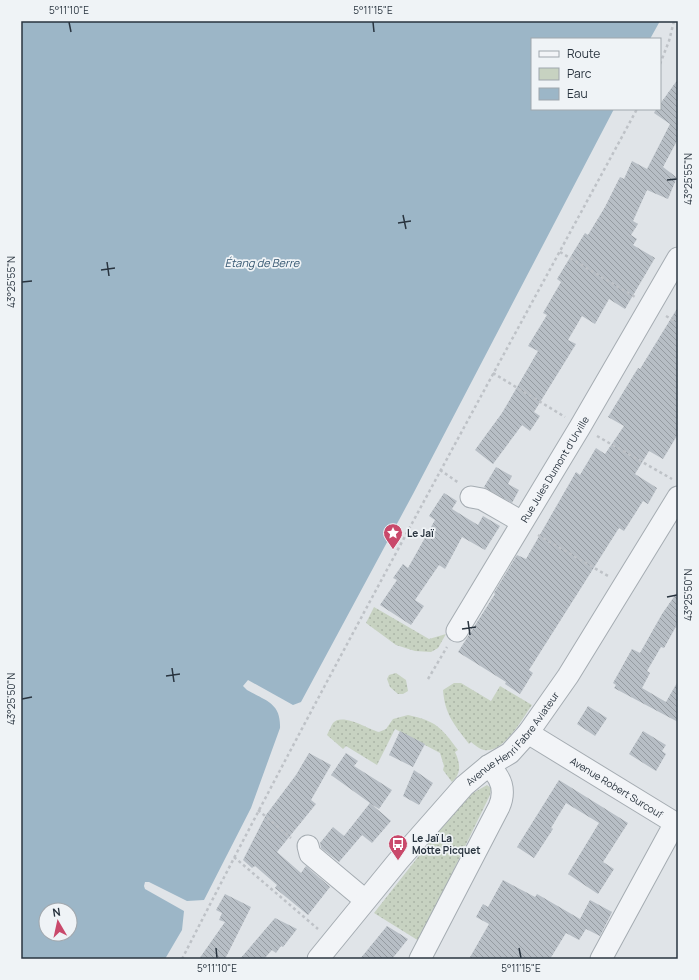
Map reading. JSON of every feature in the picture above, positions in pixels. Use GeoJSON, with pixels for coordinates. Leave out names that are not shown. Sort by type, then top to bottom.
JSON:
{"type":"FeatureCollection","features":[{"type":"Feature","properties":{"kind":"street","name":"Rue Jules Dumont d'Urville"},"geometry":{"type":"LineString","coordinates":[[457,632],[580,427],[678,258]]}},
{"type":"Feature","properties":{"kind":"street"},"geometry":{"type":"LineString","coordinates":[[471,497],[482,499],[522,522]]}},
{"type":"Feature","properties":{"kind":"street","name":"Avenue Henri Fabre Aviateur"},"geometry":{"type":"LineString","coordinates":[[318,959],[366,900],[464,786],[488,766],[510,753],[528,733],[568,676],[678,497]]}},
{"type":"Feature","properties":{"kind":"street","name":"Avenue Robert Surcouf"},"geometry":{"type":"LineString","coordinates":[[528,733],[675,823],[601,959]]}},
{"type":"Feature","properties":{"kind":"street"},"geometry":{"type":"LineString","coordinates":[[420,959],[503,797],[502,785],[497,773],[488,766]]}},
{"type":"Feature","properties":{"kind":"street"},"geometry":{"type":"LineString","coordinates":[[309,850],[366,900]]}},
{"type":"Feature","properties":{"kind":"path"},"geometry":{"type":"LineString","coordinates":[[661,61],[669,41],[674,21]]}},
{"type":"Feature","properties":{"kind":"path"},"geometry":{"type":"LineString","coordinates":[[182,959],[258,810],[636,110]]}},
{"type":"Feature","properties":{"kind":"path"},"geometry":{"type":"LineString","coordinates":[[560,252],[678,323]]}},
{"type":"Feature","properties":{"kind":"path"},"geometry":{"type":"LineString","coordinates":[[493,373],[580,427],[678,482]]}},
{"type":"Feature","properties":{"kind":"path"},"geometry":{"type":"LineString","coordinates":[[522,522],[526,528],[624,585]]}},
{"type":"Feature","properties":{"kind":"path"},"geometry":{"type":"LineString","coordinates":[[428,679],[457,632]]}},
{"type":"Feature","properties":{"kind":"path"},"geometry":{"type":"LineString","coordinates":[[258,810],[309,850]]}},
{"type":"Feature","properties":{"kind":"path"},"geometry":{"type":"LineString","coordinates":[[234,857],[332,941]]}},
{"type":"Feature","properties":{"kind":"green space"},"geometry":{"type":"Polygon","coordinates":[[[374,607],[429,639],[446,634],[438,648],[431,652],[415,651],[396,645],[366,623],[374,607]]]}},
{"type":"Feature","properties":{"kind":"green space"},"geometry":{"type":"Polygon","coordinates":[[[396,673],[406,680],[408,691],[403,694],[398,694],[390,687],[387,679],[389,675],[396,673]]]}},
{"type":"Feature","properties":{"kind":"green space"},"geometry":{"type":"Polygon","coordinates":[[[454,683],[461,683],[491,701],[500,686],[532,705],[512,734],[505,741],[491,750],[484,750],[471,742],[469,744],[448,713],[443,690],[454,683]]]}},
{"type":"Feature","properties":{"kind":"green space"},"geometry":{"type":"Polygon","coordinates":[[[408,715],[425,720],[437,726],[458,750],[455,752],[459,764],[459,771],[452,782],[443,770],[444,766],[440,753],[395,729],[377,765],[346,746],[343,749],[327,735],[333,723],[337,720],[349,720],[379,732],[386,729],[393,719],[408,715]]]}},
{"type":"Feature","properties":{"kind":"green space"},"geometry":{"type":"Polygon","coordinates":[[[487,785],[491,788],[490,795],[419,941],[374,913],[458,806],[473,793],[487,785]]]}},
{"type":"Feature","properties":{"kind":"water","name":"Étang de Berre"},"geometry":{"type":"Polygon","coordinates":[[[21,21],[660,21],[651,38],[531,38],[531,110],[613,110],[413,494],[301,702],[293,705],[248,680],[243,686],[247,690],[271,704],[278,713],[280,720],[280,728],[251,808],[204,900],[187,901],[149,882],[145,882],[144,886],[145,889],[184,911],[182,930],[165,959],[21,959],[21,21]]]}},
{"type":"Feature","properties":{"kind":"building"},"geometry":{"type":"Polygon","coordinates":[[[678,79],[678,139],[663,167],[676,177],[675,182],[668,199],[647,190],[633,221],[638,224],[631,235],[637,239],[633,245],[655,258],[625,309],[609,299],[595,324],[582,316],[568,340],[576,344],[534,412],[540,416],[530,431],[522,425],[493,464],[475,450],[502,413],[538,351],[528,346],[547,315],[543,313],[561,282],[557,279],[585,233],[588,235],[605,207],[620,177],[624,179],[632,161],[647,169],[670,124],[654,113],[656,110],[661,110],[661,103],[678,79]]]}},
{"type":"Feature","properties":{"kind":"building"},"geometry":{"type":"Polygon","coordinates":[[[678,307],[678,434],[663,459],[649,451],[635,474],[657,488],[648,504],[643,501],[624,531],[619,528],[529,670],[533,673],[520,694],[505,684],[506,682],[458,652],[495,594],[494,593],[517,555],[526,559],[576,472],[580,475],[596,448],[605,454],[624,426],[608,417],[638,368],[640,369],[678,307]]]}},
{"type":"Feature","properties":{"kind":"building"},"geometry":{"type":"Polygon","coordinates":[[[496,467],[512,476],[508,484],[519,490],[512,503],[484,487],[496,467]]]}},
{"type":"Feature","properties":{"kind":"building"},"geometry":{"type":"Polygon","coordinates":[[[444,493],[457,501],[452,509],[478,525],[483,516],[500,526],[485,550],[462,537],[445,569],[439,565],[415,600],[424,606],[411,625],[380,605],[397,580],[393,578],[403,564],[408,568],[435,520],[429,516],[444,493]]]}},
{"type":"Feature","properties":{"kind":"building"},"geometry":{"type":"Polygon","coordinates":[[[678,591],[678,623],[664,648],[661,647],[647,671],[650,673],[642,688],[666,702],[678,681],[678,722],[614,688],[616,685],[613,683],[632,649],[640,653],[662,614],[678,591]]]}},
{"type":"Feature","properties":{"kind":"building"},"geometry":{"type":"Polygon","coordinates":[[[588,706],[607,718],[595,736],[577,724],[588,706]]]}},
{"type":"Feature","properties":{"kind":"building"},"geometry":{"type":"Polygon","coordinates":[[[400,731],[425,744],[413,767],[389,755],[400,731]]]}},
{"type":"Feature","properties":{"kind":"building"},"geometry":{"type":"Polygon","coordinates":[[[643,731],[666,745],[662,751],[666,754],[656,771],[629,754],[643,731]]]}},
{"type":"Feature","properties":{"kind":"building"},"geometry":{"type":"Polygon","coordinates":[[[309,753],[331,765],[311,800],[316,804],[277,852],[301,873],[306,866],[330,887],[308,915],[275,888],[277,885],[255,866],[252,868],[243,860],[266,815],[296,775],[309,753]]]}},
{"type":"Feature","properties":{"kind":"building"},"geometry":{"type":"Polygon","coordinates":[[[346,753],[358,761],[354,766],[392,790],[379,809],[371,804],[391,821],[372,843],[362,835],[339,862],[321,848],[320,843],[333,827],[344,836],[370,803],[331,775],[346,753]]]}},
{"type":"Feature","properties":{"kind":"building"},"geometry":{"type":"Polygon","coordinates":[[[414,770],[433,783],[419,805],[403,796],[414,770]]]}},
{"type":"Feature","properties":{"kind":"building"},"geometry":{"type":"Polygon","coordinates":[[[559,780],[628,823],[603,862],[614,869],[598,894],[568,874],[599,823],[566,803],[551,828],[553,829],[534,858],[517,847],[559,780]]]}},
{"type":"Feature","properties":{"kind":"building"},"geometry":{"type":"Polygon","coordinates":[[[503,880],[535,897],[537,894],[580,919],[590,900],[612,912],[600,936],[586,929],[579,940],[566,933],[550,959],[469,959],[489,924],[476,917],[483,904],[488,907],[503,880]]]}},
{"type":"Feature","properties":{"kind":"building"},"geometry":{"type":"Polygon","coordinates":[[[225,894],[251,907],[225,959],[199,959],[225,922],[219,920],[222,913],[216,910],[225,894]]]}},
{"type":"Feature","properties":{"kind":"building"},"geometry":{"type":"Polygon","coordinates":[[[275,918],[297,929],[283,947],[281,946],[276,953],[272,950],[264,959],[240,959],[275,918]]]}},
{"type":"Feature","properties":{"kind":"building"},"geometry":{"type":"Polygon","coordinates":[[[387,926],[408,939],[392,959],[360,959],[387,926]]]}},
{"type":"Feature","properties":{"kind":"place","name":"Le Jaï"},"geometry":{"type":"Point","coordinates":[393,550]}},
{"type":"Feature","properties":{"kind":"place","name":"Le Jaï La Motte Picquet"},"geometry":{"type":"Point","coordinates":[398,861]}}]}
